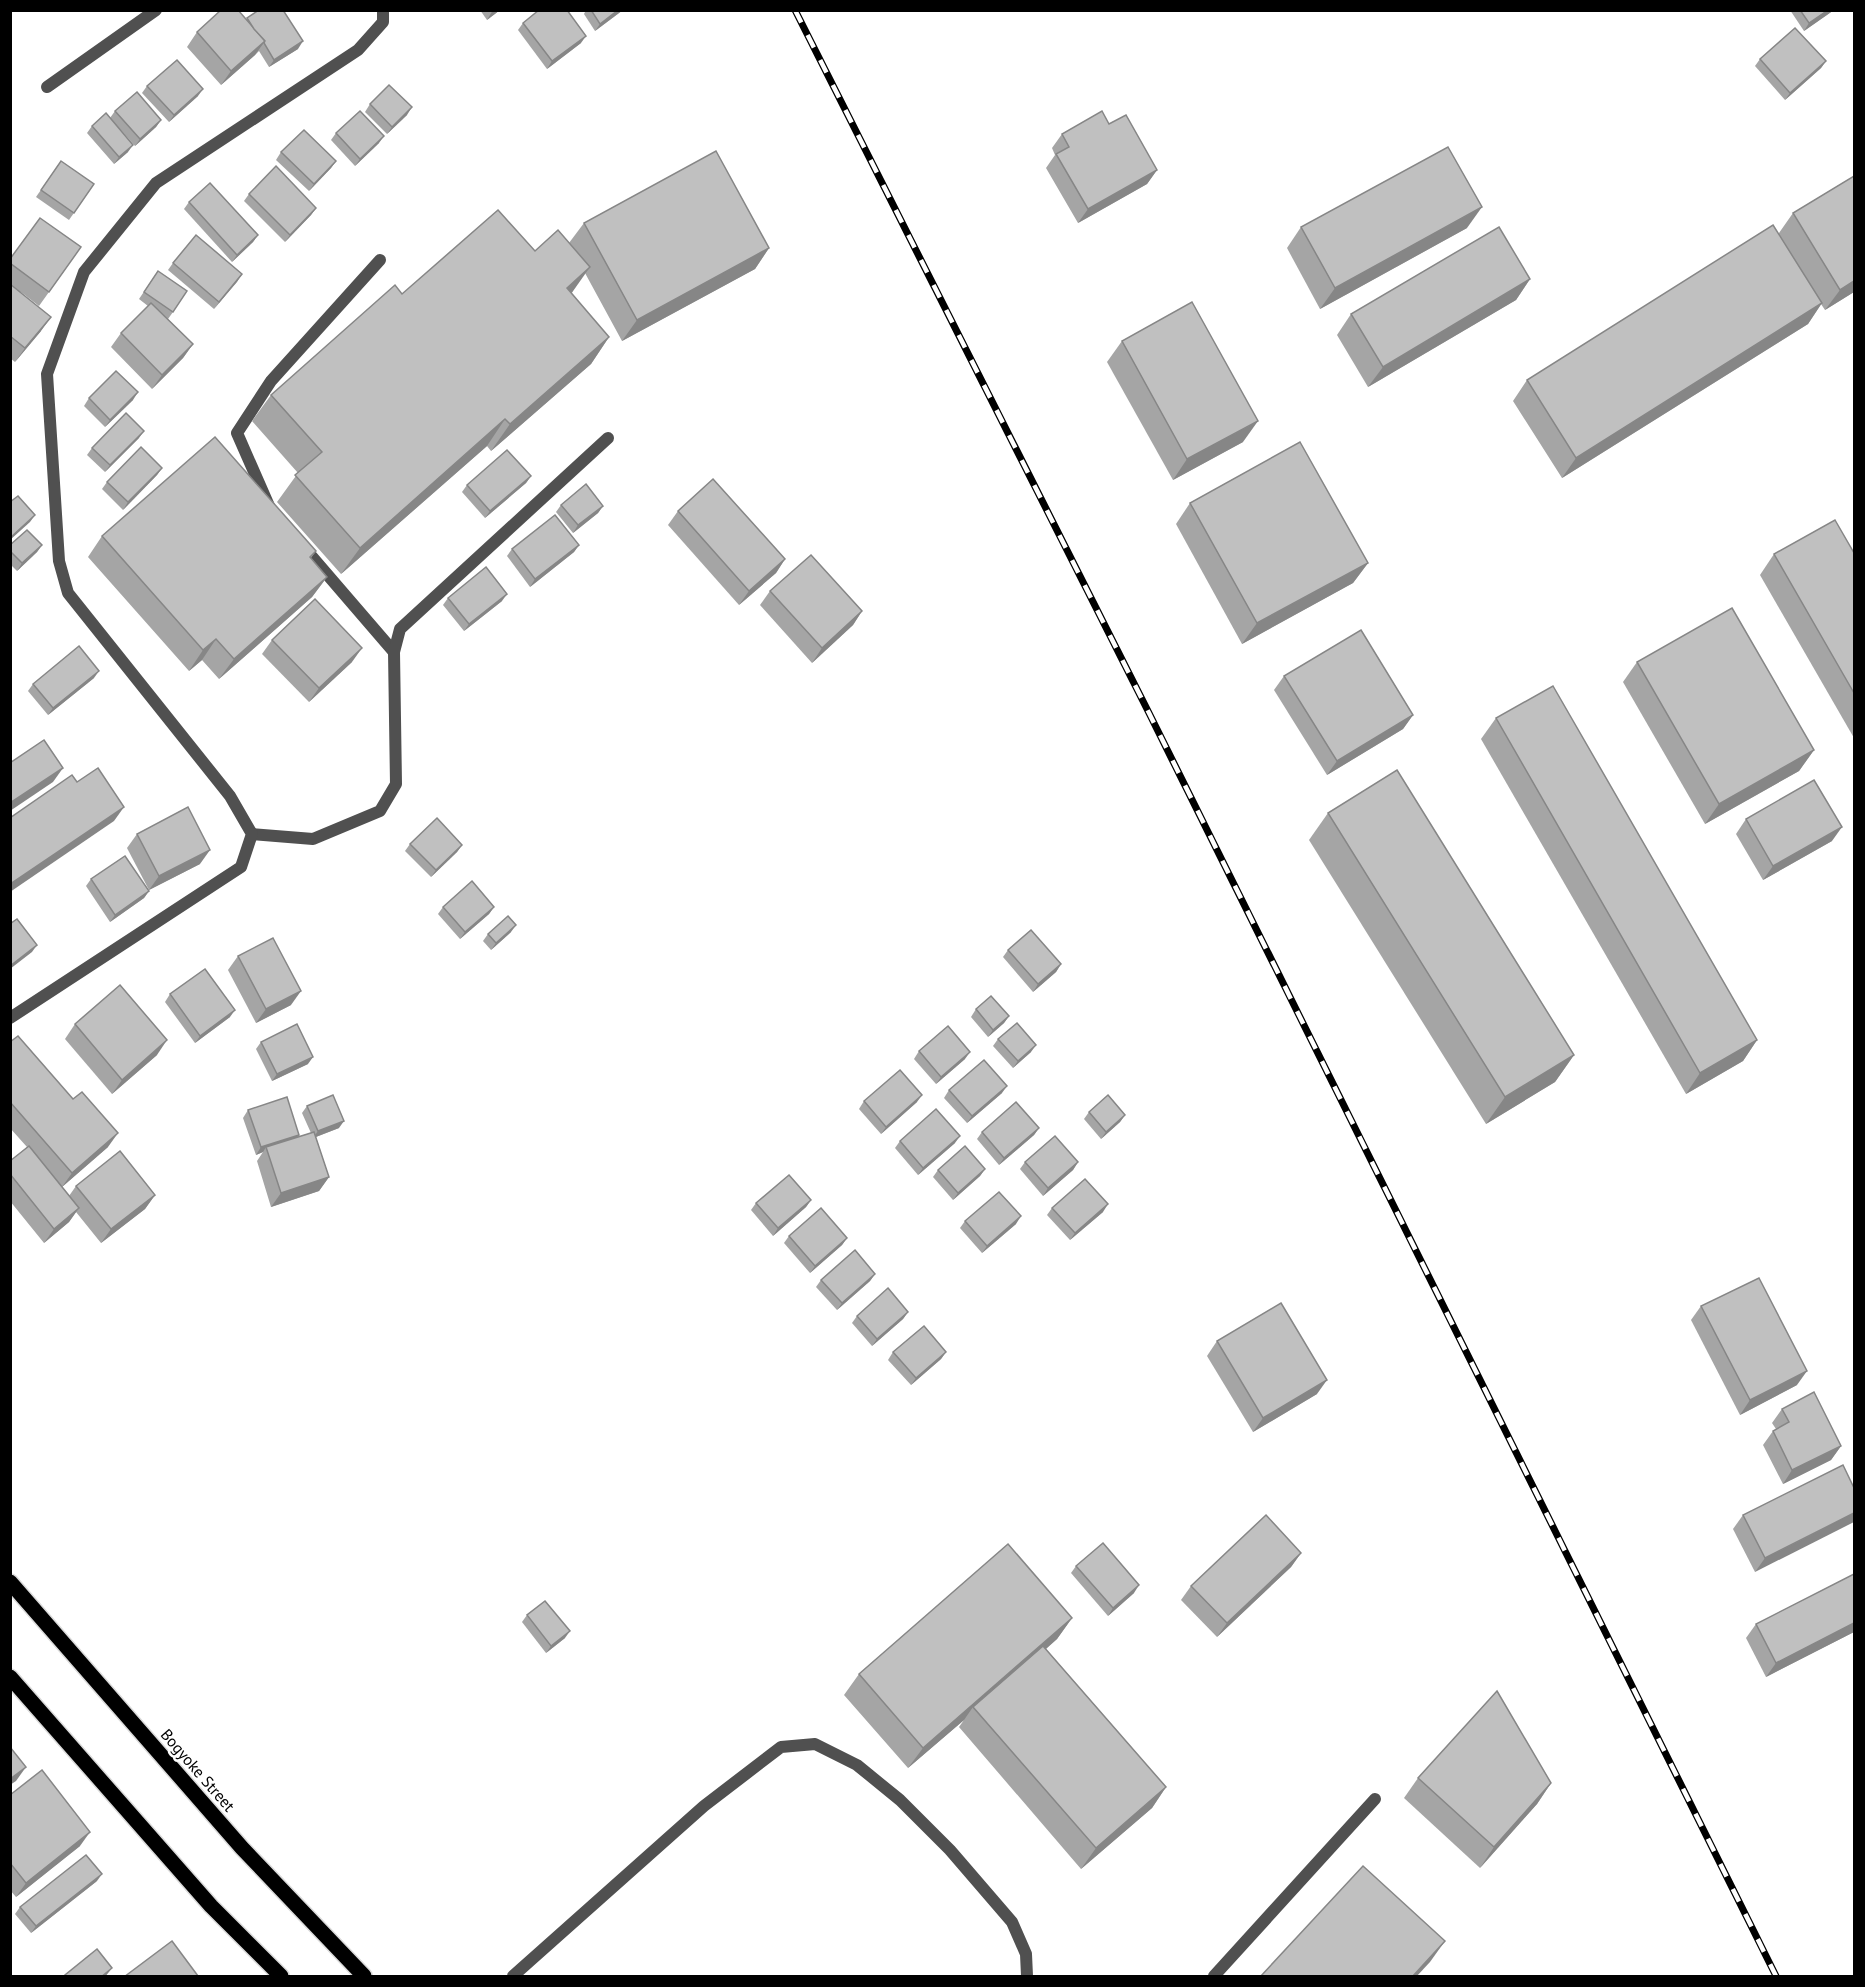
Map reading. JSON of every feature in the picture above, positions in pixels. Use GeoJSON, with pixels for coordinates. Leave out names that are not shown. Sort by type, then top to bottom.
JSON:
{"type":"FeatureCollection","features":[{"type":"Feature","properties":{"kind":"main road","name":"Bogyoke Street"},"geometry":{"type":"LineString","coordinates":[[10,1582],[242,1848],[364,1977]]}},
{"type":"Feature","properties":{"kind":"main road"},"geometry":{"type":"LineString","coordinates":[[10,1677],[211,1906],[281,1977]]}},
{"type":"Feature","properties":{"kind":"street"},"geometry":{"type":"LineString","coordinates":[[47,87],[156,10]]}},
{"type":"Feature","properties":{"kind":"street"},"geometry":{"type":"LineString","coordinates":[[10,1018],[241,867],[252,834],[230,796],[68,593],[59,561],[47,374],[84,272],[156,183],[358,50],[383,22],[383,10]]}},
{"type":"Feature","properties":{"kind":"street"},"geometry":{"type":"LineString","coordinates":[[279,518],[271,509],[237,433],[271,381],[380,260]]}},
{"type":"Feature","properties":{"kind":"street"},"geometry":{"type":"LineString","coordinates":[[252,834],[313,839],[380,811],[396,784],[394,652],[400,630],[608,438]]}},
{"type":"Feature","properties":{"kind":"street"},"geometry":{"type":"LineString","coordinates":[[294,536],[394,652]]}},
{"type":"Feature","properties":{"kind":"street"},"geometry":{"type":"LineString","coordinates":[[513,1977],[704,1806],[781,1747],[815,1744],[857,1765],[900,1800],[950,1850],[1012,1922],[1026,1954],[1027,1977]]}},
{"type":"Feature","properties":{"kind":"street"},"geometry":{"type":"LineString","coordinates":[[1214,1977],[1375,1799]]}},
{"type":"Feature","properties":{"kind":"building"},"geometry":{"type":"Polygon","coordinates":[[[221,10],[238,10],[265,41],[231,71],[197,32],[221,10]]]}},
{"type":"Feature","properties":{"kind":"building"},"geometry":{"type":"Polygon","coordinates":[[[259,10],[283,10],[303,41],[274,60],[265,41],[247,18],[259,10]]]}},
{"type":"Feature","properties":{"kind":"building"},"geometry":{"type":"Polygon","coordinates":[[[539,10],[567,10],[586,36],[552,61],[523,23],[539,10]]]}},
{"type":"Feature","properties":{"kind":"building"},"geometry":{"type":"Polygon","coordinates":[[[591,10],[618,10],[600,24],[591,10]]]}},
{"type":"Feature","properties":{"kind":"building"},"geometry":{"type":"Polygon","coordinates":[[[1800,10],[1828,10],[1809,23],[1800,10]]]}},
{"type":"Feature","properties":{"kind":"building"},"geometry":{"type":"Polygon","coordinates":[[[1795,28],[1826,61],[1790,93],[1760,59],[1795,28]]]}},
{"type":"Feature","properties":{"kind":"building"},"geometry":{"type":"Polygon","coordinates":[[[177,60],[203,89],[174,115],[147,86],[177,60]]]}},
{"type":"Feature","properties":{"kind":"building"},"geometry":{"type":"Polygon","coordinates":[[[389,85],[412,107],[392,127],[370,104],[389,85]]]}},
{"type":"Feature","properties":{"kind":"building"},"geometry":{"type":"Polygon","coordinates":[[[137,92],[161,120],[140,139],[115,111],[137,92]]]}},
{"type":"Feature","properties":{"kind":"building"},"geometry":{"type":"Polygon","coordinates":[[[360,111],[384,136],[360,159],[336,133],[360,111]]]}},
{"type":"Feature","properties":{"kind":"building"},"geometry":{"type":"Polygon","coordinates":[[[1102,111],[1109,124],[1126,115],[1157,170],[1088,209],[1056,154],[1069,147],[1062,134],[1102,111]]]}},
{"type":"Feature","properties":{"kind":"building"},"geometry":{"type":"Polygon","coordinates":[[[106,113],[133,145],[119,157],[92,126],[106,113]]]}},
{"type":"Feature","properties":{"kind":"building"},"geometry":{"type":"Polygon","coordinates":[[[304,130],[336,161],[314,184],[281,152],[304,130]]]}},
{"type":"Feature","properties":{"kind":"building"},"geometry":{"type":"Polygon","coordinates":[[[1448,147],[1482,207],[1335,288],[1301,227],[1448,147]]]}},
{"type":"Feature","properties":{"kind":"building"},"geometry":{"type":"Polygon","coordinates":[[[716,151],[769,248],[637,320],[584,223],[716,151]]]}},
{"type":"Feature","properties":{"kind":"building"},"geometry":{"type":"Polygon","coordinates":[[[61,161],[94,184],[74,213],[41,190],[61,161]]]}},
{"type":"Feature","properties":{"kind":"building"},"geometry":{"type":"Polygon","coordinates":[[[276,166],[316,208],[290,235],[249,194],[276,166]]]}},
{"type":"Feature","properties":{"kind":"building"},"geometry":{"type":"Polygon","coordinates":[[[1854,176],[1854,281],[1840,290],[1793,213],[1854,176]]]}},
{"type":"Feature","properties":{"kind":"building"},"geometry":{"type":"Polygon","coordinates":[[[210,183],[258,235],[237,255],[189,202],[210,183]]]}},
{"type":"Feature","properties":{"kind":"building"},"geometry":{"type":"Polygon","coordinates":[[[498,210],[535,251],[558,230],[590,267],[567,288],[609,337],[510,424],[505,419],[360,548],[295,475],[322,452],[271,395],[395,285],[402,294],[498,210]]]}},
{"type":"Feature","properties":{"kind":"building"},"geometry":{"type":"Polygon","coordinates":[[[40,218],[81,247],[49,292],[10,263],[10,259],[40,218]]]}},
{"type":"Feature","properties":{"kind":"building"},"geometry":{"type":"Polygon","coordinates":[[[1773,225],[1822,303],[1576,458],[1527,380],[1773,225]]]}},
{"type":"Feature","properties":{"kind":"building"},"geometry":{"type":"Polygon","coordinates":[[[1499,227],[1530,279],[1383,367],[1351,314],[1499,227]]]}},
{"type":"Feature","properties":{"kind":"building"},"geometry":{"type":"Polygon","coordinates":[[[196,235],[242,274],[219,302],[173,263],[196,235]]]}},
{"type":"Feature","properties":{"kind":"building"},"geometry":{"type":"Polygon","coordinates":[[[158,271],[187,291],[173,312],[144,292],[158,271]]]}},
{"type":"Feature","properties":{"kind":"building"},"geometry":{"type":"Polygon","coordinates":[[[10,284],[51,317],[25,348],[10,336],[10,284]]]}},
{"type":"Feature","properties":{"kind":"building"},"geometry":{"type":"Polygon","coordinates":[[[1192,302],[1258,421],[1187,459],[1122,341],[1192,302]]]}},
{"type":"Feature","properties":{"kind":"building"},"geometry":{"type":"Polygon","coordinates":[[[151,303],[193,344],[162,375],[121,333],[151,303]]]}},
{"type":"Feature","properties":{"kind":"building"},"geometry":{"type":"Polygon","coordinates":[[[116,371],[138,392],[110,420],[89,398],[116,371]]]}},
{"type":"Feature","properties":{"kind":"building"},"geometry":{"type":"Polygon","coordinates":[[[126,413],[144,431],[110,465],[92,448],[126,413]]]}},
{"type":"Feature","properties":{"kind":"building"},"geometry":{"type":"Polygon","coordinates":[[[215,437],[316,551],[310,557],[327,577],[234,659],[216,639],[203,650],[102,536],[215,437]]]}},
{"type":"Feature","properties":{"kind":"building"},"geometry":{"type":"Polygon","coordinates":[[[1300,442],[1368,563],[1257,623],[1190,503],[1300,442]]]}},
{"type":"Feature","properties":{"kind":"building"},"geometry":{"type":"Polygon","coordinates":[[[141,447],[162,468],[128,502],[107,482],[141,447]]]}},
{"type":"Feature","properties":{"kind":"building"},"geometry":{"type":"Polygon","coordinates":[[[507,450],[531,476],[490,511],[467,485],[507,450]]]}},
{"type":"Feature","properties":{"kind":"building"},"geometry":{"type":"Polygon","coordinates":[[[713,479],[785,559],[749,591],[678,511],[713,479]]]}},
{"type":"Feature","properties":{"kind":"building"},"geometry":{"type":"Polygon","coordinates":[[[586,484],[603,506],[578,525],[561,505],[586,484]]]}},
{"type":"Feature","properties":{"kind":"building"},"geometry":{"type":"Polygon","coordinates":[[[18,496],[35,515],[10,538],[10,502],[18,496]]]}},
{"type":"Feature","properties":{"kind":"building"},"geometry":{"type":"Polygon","coordinates":[[[555,515],[579,545],[535,579],[512,549],[555,515]]]}},
{"type":"Feature","properties":{"kind":"building"},"geometry":{"type":"Polygon","coordinates":[[[1835,520],[1854,553],[1854,693],[1774,554],[1835,520]]]}},
{"type":"Feature","properties":{"kind":"building"},"geometry":{"type":"Polygon","coordinates":[[[27,530],[42,545],[22,563],[10,551],[10,545],[27,530]]]}},
{"type":"Feature","properties":{"kind":"building"},"geometry":{"type":"Polygon","coordinates":[[[811,555],[862,611],[822,648],[770,591],[811,555]]]}},
{"type":"Feature","properties":{"kind":"building"},"geometry":{"type":"Polygon","coordinates":[[[486,567],[507,594],[469,624],[448,598],[486,567]]]}},
{"type":"Feature","properties":{"kind":"building"},"geometry":{"type":"Polygon","coordinates":[[[315,599],[362,648],[319,688],[272,640],[315,599]]]}},
{"type":"Feature","properties":{"kind":"building"},"geometry":{"type":"Polygon","coordinates":[[[1732,608],[1814,750],[1719,804],[1637,662],[1732,608]]]}},
{"type":"Feature","properties":{"kind":"building"},"geometry":{"type":"Polygon","coordinates":[[[1361,630],[1413,715],[1337,761],[1284,676],[1361,630]]]}},
{"type":"Feature","properties":{"kind":"building"},"geometry":{"type":"Polygon","coordinates":[[[79,646],[99,671],[53,708],[33,684],[79,646]]]}},
{"type":"Feature","properties":{"kind":"building"},"geometry":{"type":"Polygon","coordinates":[[[1553,686],[1757,1040],[1700,1073],[1496,718],[1553,686]]]}},
{"type":"Feature","properties":{"kind":"building"},"geometry":{"type":"Polygon","coordinates":[[[44,740],[63,768],[10,803],[10,763],[44,740]]]}},
{"type":"Feature","properties":{"kind":"building"},"geometry":{"type":"Polygon","coordinates":[[[98,768],[124,807],[10,884],[10,818],[72,775],[77,782],[98,768]]]}},
{"type":"Feature","properties":{"kind":"building"},"geometry":{"type":"Polygon","coordinates":[[[1397,770],[1574,1055],[1505,1097],[1328,813],[1397,770]]]}},
{"type":"Feature","properties":{"kind":"building"},"geometry":{"type":"Polygon","coordinates":[[[1814,780],[1842,827],[1773,866],[1746,819],[1814,780]]]}},
{"type":"Feature","properties":{"kind":"building"},"geometry":{"type":"Polygon","coordinates":[[[188,807],[210,850],[159,876],[137,834],[188,807]]]}},
{"type":"Feature","properties":{"kind":"building"},"geometry":{"type":"Polygon","coordinates":[[[437,818],[462,845],[436,870],[410,844],[437,818]]]}},
{"type":"Feature","properties":{"kind":"building"},"geometry":{"type":"Polygon","coordinates":[[[125,856],[149,891],[115,915],[91,879],[125,856]]]}},
{"type":"Feature","properties":{"kind":"building"},"geometry":{"type":"Polygon","coordinates":[[[472,881],[494,907],[465,932],[443,907],[472,881]]]}},
{"type":"Feature","properties":{"kind":"building"},"geometry":{"type":"Polygon","coordinates":[[[508,916],[516,925],[496,943],[488,934],[508,916]]]}},
{"type":"Feature","properties":{"kind":"building"},"geometry":{"type":"Polygon","coordinates":[[[17,919],[37,945],[10,966],[10,924],[17,919]]]}},
{"type":"Feature","properties":{"kind":"building"},"geometry":{"type":"Polygon","coordinates":[[[1031,930],[1061,964],[1038,984],[1008,950],[1031,930]]]}},
{"type":"Feature","properties":{"kind":"building"},"geometry":{"type":"Polygon","coordinates":[[[273,938],[301,991],[266,1009],[238,956],[273,938]]]}},
{"type":"Feature","properties":{"kind":"building"},"geometry":{"type":"Polygon","coordinates":[[[205,969],[235,1010],[200,1036],[170,994],[205,969]]]}},
{"type":"Feature","properties":{"kind":"building"},"geometry":{"type":"Polygon","coordinates":[[[120,985],[167,1040],[122,1080],[75,1024],[120,985]]]}},
{"type":"Feature","properties":{"kind":"building"},"geometry":{"type":"Polygon","coordinates":[[[991,996],[1009,1016],[993,1030],[976,1009],[991,996]]]}},
{"type":"Feature","properties":{"kind":"building"},"geometry":{"type":"Polygon","coordinates":[[[1017,1023],[1036,1045],[1018,1061],[998,1039],[1017,1023]]]}},
{"type":"Feature","properties":{"kind":"building"},"geometry":{"type":"Polygon","coordinates":[[[297,1024],[313,1057],[277,1074],[261,1042],[297,1024]]]}},
{"type":"Feature","properties":{"kind":"building"},"geometry":{"type":"Polygon","coordinates":[[[948,1026],[970,1052],[941,1077],[919,1051],[948,1026]]]}},
{"type":"Feature","properties":{"kind":"building"},"geometry":{"type":"Polygon","coordinates":[[[18,1036],[73,1099],[82,1092],[118,1133],[72,1173],[10,1102],[10,1042],[18,1036]]]}},
{"type":"Feature","properties":{"kind":"building"},"geometry":{"type":"Polygon","coordinates":[[[984,1060],[1007,1086],[972,1116],[949,1090],[984,1060]]]}},
{"type":"Feature","properties":{"kind":"building"},"geometry":{"type":"Polygon","coordinates":[[[900,1070],[922,1095],[886,1127],[864,1101],[900,1070]]]}},
{"type":"Feature","properties":{"kind":"building"},"geometry":{"type":"Polygon","coordinates":[[[333,1095],[344,1121],[318,1131],[307,1106],[333,1095]]]}},
{"type":"Feature","properties":{"kind":"building"},"geometry":{"type":"Polygon","coordinates":[[[1108,1095],[1125,1115],[1106,1132],[1089,1112],[1108,1095]]]}},
{"type":"Feature","properties":{"kind":"building"},"geometry":{"type":"Polygon","coordinates":[[[287,1097],[299,1135],[261,1147],[248,1110],[287,1097]]]}},
{"type":"Feature","properties":{"kind":"building"},"geometry":{"type":"Polygon","coordinates":[[[1016,1102],[1039,1128],[1004,1158],[982,1132],[1016,1102]]]}},
{"type":"Feature","properties":{"kind":"building"},"geometry":{"type":"Polygon","coordinates":[[[936,1109],[960,1136],[923,1168],[900,1141],[936,1109]]]}},
{"type":"Feature","properties":{"kind":"building"},"geometry":{"type":"Polygon","coordinates":[[[314,1132],[329,1177],[281,1193],[266,1147],[314,1132]]]}},
{"type":"Feature","properties":{"kind":"building"},"geometry":{"type":"Polygon","coordinates":[[[1055,1136],[1078,1162],[1048,1188],[1025,1162],[1055,1136]]]}},
{"type":"Feature","properties":{"kind":"building"},"geometry":{"type":"Polygon","coordinates":[[[29,1146],[79,1208],[54,1229],[10,1174],[10,1161],[29,1146]]]}},
{"type":"Feature","properties":{"kind":"building"},"geometry":{"type":"Polygon","coordinates":[[[965,1146],[985,1169],[958,1193],[938,1170],[965,1146]]]}},
{"type":"Feature","properties":{"kind":"building"},"geometry":{"type":"Polygon","coordinates":[[[120,1151],[155,1195],[111,1229],[76,1186],[120,1151]]]}},
{"type":"Feature","properties":{"kind":"building"},"geometry":{"type":"Polygon","coordinates":[[[789,1175],[811,1200],[778,1228],[756,1203],[789,1175]]]}},
{"type":"Feature","properties":{"kind":"building"},"geometry":{"type":"Polygon","coordinates":[[[1085,1179],[1108,1204],[1075,1233],[1052,1208],[1085,1179]]]}},
{"type":"Feature","properties":{"kind":"building"},"geometry":{"type":"Polygon","coordinates":[[[999,1192],[1021,1216],[987,1246],[965,1221],[999,1192]]]}},
{"type":"Feature","properties":{"kind":"building"},"geometry":{"type":"Polygon","coordinates":[[[821,1208],[847,1238],[815,1266],[789,1236],[821,1208]]]}},
{"type":"Feature","properties":{"kind":"building"},"geometry":{"type":"Polygon","coordinates":[[[855,1250],[875,1274],[842,1303],[821,1280],[855,1250]]]}},
{"type":"Feature","properties":{"kind":"building"},"geometry":{"type":"Polygon","coordinates":[[[1759,1278],[1807,1371],[1750,1400],[1701,1306],[1759,1278]]]}},
{"type":"Feature","properties":{"kind":"building"},"geometry":{"type":"Polygon","coordinates":[[[888,1288],[908,1312],[877,1339],[857,1316],[888,1288]]]}},
{"type":"Feature","properties":{"kind":"building"},"geometry":{"type":"Polygon","coordinates":[[[1281,1303],[1327,1380],[1263,1418],[1217,1341],[1281,1303]]]}},
{"type":"Feature","properties":{"kind":"building"},"geometry":{"type":"Polygon","coordinates":[[[924,1326],[946,1352],[916,1378],[893,1352],[924,1326]]]}},
{"type":"Feature","properties":{"kind":"building"},"geometry":{"type":"Polygon","coordinates":[[[1814,1392],[1841,1446],[1792,1470],[1773,1431],[1789,1422],[1782,1409],[1814,1392]]]}},
{"type":"Feature","properties":{"kind":"building"},"geometry":{"type":"Polygon","coordinates":[[[1843,1465],[1854,1488],[1854,1513],[1765,1558],[1743,1515],[1843,1465]]]}},
{"type":"Feature","properties":{"kind":"building"},"geometry":{"type":"Polygon","coordinates":[[[1266,1515],[1301,1553],[1227,1623],[1191,1586],[1266,1515]]]}},
{"type":"Feature","properties":{"kind":"building"},"geometry":{"type":"Polygon","coordinates":[[[1103,1543],[1139,1585],[1113,1608],[1076,1566],[1103,1543]]]}},
{"type":"Feature","properties":{"kind":"building"},"geometry":{"type":"Polygon","coordinates":[[[1008,1544],[1072,1618],[923,1748],[859,1674],[1008,1544]]]}},
{"type":"Feature","properties":{"kind":"building"},"geometry":{"type":"Polygon","coordinates":[[[1854,1574],[1854,1623],[1776,1663],[1756,1624],[1854,1574]]]}},
{"type":"Feature","properties":{"kind":"building"},"geometry":{"type":"Polygon","coordinates":[[[545,1601],[570,1631],[551,1646],[527,1615],[545,1601]]]}},
{"type":"Feature","properties":{"kind":"building"},"geometry":{"type":"Polygon","coordinates":[[[1043,1646],[1166,1787],[1096,1848],[973,1707],[1043,1646]]]}},
{"type":"Feature","properties":{"kind":"building"},"geometry":{"type":"Polygon","coordinates":[[[1497,1691],[1551,1783],[1494,1847],[1418,1778],[1497,1691]]]}},
{"type":"Feature","properties":{"kind":"building"},"geometry":{"type":"Polygon","coordinates":[[[10,1747],[26,1767],[10,1779],[10,1747]]]}},
{"type":"Feature","properties":{"kind":"building"},"geometry":{"type":"Polygon","coordinates":[[[42,1770],[90,1832],[26,1883],[10,1863],[10,1795],[42,1770]]]}},
{"type":"Feature","properties":{"kind":"building"},"geometry":{"type":"Polygon","coordinates":[[[86,1855],[102,1874],[36,1926],[20,1907],[86,1855]]]}},
{"type":"Feature","properties":{"kind":"building"},"geometry":{"type":"Polygon","coordinates":[[[1363,1866],[1445,1941],[1412,1977],[1260,1977],[1363,1866]]]}},
{"type":"Feature","properties":{"kind":"building"},"geometry":{"type":"Polygon","coordinates":[[[172,1941],[197,1977],[124,1977],[172,1941]]]}},
{"type":"Feature","properties":{"kind":"building"},"geometry":{"type":"Polygon","coordinates":[[[97,1949],[112,1968],[101,1977],[66,1977],[65,1975],[97,1949]]]}},
{"type":"Feature","properties":{"kind":"railway"},"geometry":{"type":"LineString","coordinates":[[795,10],[1149,713],[1776,1976]]}}]}
